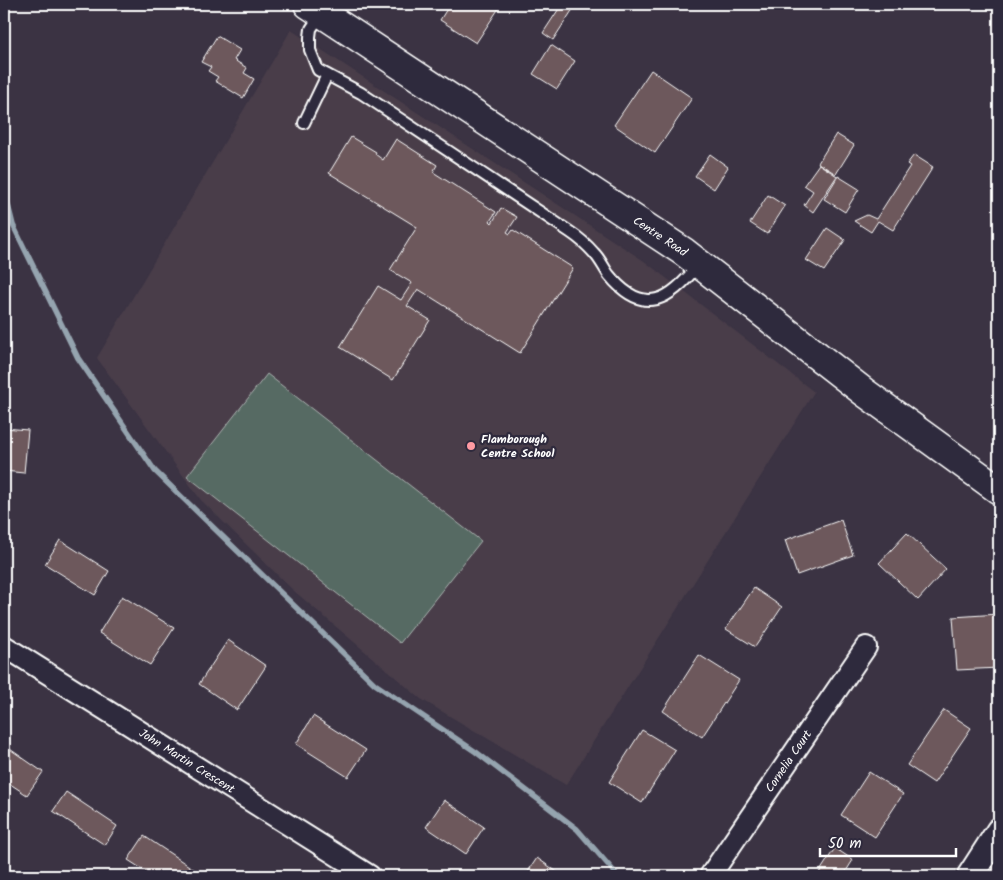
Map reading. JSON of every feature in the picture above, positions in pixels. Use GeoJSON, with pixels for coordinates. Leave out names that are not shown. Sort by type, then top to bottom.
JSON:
{"type":"FeatureCollection","features":[{"type":"Feature","properties":{"kind":"main road","name":"Centre Road"},"geometry":{"type":"LineString","coordinates":[[315,8],[676,247],[864,392],[999,490]]}},
{"type":"Feature","properties":{"kind":"street","name":"John Martin Crescent"},"geometry":{"type":"LineString","coordinates":[[4,646],[370,876]]}},
{"type":"Feature","properties":{"kind":"street","name":"Cornelia Court"},"geometry":{"type":"LineString","coordinates":[[710,876],[866,647]]}},
{"type":"Feature","properties":{"kind":"street"},"geometry":{"type":"LineString","coordinates":[[970,876],[999,830]]}},
{"type":"Feature","properties":{"kind":"lane"},"geometry":{"type":"LineString","coordinates":[[315,8],[310,50],[318,70],[360,93],[570,232],[590,249],[609,275],[632,296],[647,300],[660,299],[672,294],[684,284],[700,264]]}},
{"type":"Feature","properties":{"kind":"lane"},"geometry":{"type":"LineString","coordinates":[[304,123],[327,75]]}},
{"type":"Feature","properties":{"kind":"shaded area","name":"Flamborough Centre School"},"geometry":{"type":"Polygon","coordinates":[[[291,30],[644,261],[814,392],[566,785],[421,699],[293,590],[201,500],[97,358],[291,30]]]}},
{"type":"Feature","properties":{"kind":"green space"},"geometry":{"type":"Polygon","coordinates":[[[267,374],[481,541],[400,643],[187,476],[267,374]]]}},
{"type":"Feature","properties":{"kind":"building"},"geometry":{"type":"Polygon","coordinates":[[[450,4],[501,5],[476,43],[440,20],[450,4]]]}},
{"type":"Feature","properties":{"kind":"building"},"geometry":{"type":"Polygon","coordinates":[[[562,4],[573,9],[553,40],[543,33],[562,4]]]}},
{"type":"Feature","properties":{"kind":"building"},"geometry":{"type":"Polygon","coordinates":[[[217,36],[240,50],[234,60],[247,68],[244,73],[254,79],[243,98],[215,81],[218,77],[208,71],[211,67],[201,62],[217,36]]]}},
{"type":"Feature","properties":{"kind":"building"},"geometry":{"type":"Polygon","coordinates":[[[551,45],[575,61],[557,89],[533,74],[551,45]]]}},
{"type":"Feature","properties":{"kind":"building"},"geometry":{"type":"Polygon","coordinates":[[[651,70],[692,98],[655,153],[614,125],[651,70]]]}},
{"type":"Feature","properties":{"kind":"building"},"geometry":{"type":"Polygon","coordinates":[[[836,134],[854,145],[836,174],[818,163],[836,134]]]}},
{"type":"Feature","properties":{"kind":"building"},"geometry":{"type":"Polygon","coordinates":[[[351,137],[376,152],[375,154],[383,160],[396,139],[437,165],[433,172],[496,212],[490,221],[492,223],[501,208],[517,217],[507,232],[510,234],[513,230],[573,268],[520,353],[418,289],[407,306],[430,320],[393,380],[340,347],[378,286],[401,300],[412,283],[390,270],[417,227],[329,173],[351,137]]]}},
{"type":"Feature","properties":{"kind":"building"},"geometry":{"type":"Polygon","coordinates":[[[710,154],[728,167],[714,189],[695,176],[710,154]]]}},
{"type":"Feature","properties":{"kind":"building"},"geometry":{"type":"Polygon","coordinates":[[[914,155],[933,167],[893,230],[878,221],[871,232],[854,221],[867,215],[876,219],[910,166],[907,164],[914,155]]]}},
{"type":"Feature","properties":{"kind":"building"},"geometry":{"type":"Polygon","coordinates":[[[819,164],[837,176],[813,212],[804,205],[813,191],[804,185],[819,164]]]}},
{"type":"Feature","properties":{"kind":"building"},"geometry":{"type":"Polygon","coordinates":[[[838,176],[859,189],[845,212],[824,199],[838,176]]]}},
{"type":"Feature","properties":{"kind":"building"},"geometry":{"type":"Polygon","coordinates":[[[768,195],[785,206],[767,234],[750,223],[768,195]]]}},
{"type":"Feature","properties":{"kind":"building"},"geometry":{"type":"Polygon","coordinates":[[[827,228],[845,240],[824,271],[806,260],[827,228]]]}},
{"type":"Feature","properties":{"kind":"building"},"geometry":{"type":"Polygon","coordinates":[[[4,428],[28,430],[24,473],[4,471],[4,428]]]}},
{"type":"Feature","properties":{"kind":"building"},"geometry":{"type":"Polygon","coordinates":[[[841,520],[853,555],[797,575],[785,540],[841,520]]]}},
{"type":"Feature","properties":{"kind":"building"},"geometry":{"type":"Polygon","coordinates":[[[907,533],[946,569],[918,600],[879,563],[907,533]]]}},
{"type":"Feature","properties":{"kind":"building"},"geometry":{"type":"Polygon","coordinates":[[[60,540],[109,571],[95,595],[45,564],[60,540]]]}},
{"type":"Feature","properties":{"kind":"building"},"geometry":{"type":"Polygon","coordinates":[[[754,588],[782,607],[755,647],[726,629],[754,588]]]}},
{"type":"Feature","properties":{"kind":"building"},"geometry":{"type":"Polygon","coordinates":[[[122,596],[174,628],[150,665],[99,633],[122,596]]]}},
{"type":"Feature","properties":{"kind":"building"},"geometry":{"type":"Polygon","coordinates":[[[999,614],[999,668],[957,670],[953,617],[999,614]]]}},
{"type":"Feature","properties":{"kind":"building"},"geometry":{"type":"Polygon","coordinates":[[[228,640],[266,666],[237,710],[199,684],[228,640]]]}},
{"type":"Feature","properties":{"kind":"building"},"geometry":{"type":"Polygon","coordinates":[[[699,655],[739,680],[702,737],[663,711],[699,655]]]}},
{"type":"Feature","properties":{"kind":"building"},"geometry":{"type":"Polygon","coordinates":[[[944,710],[971,728],[934,783],[907,765],[944,710]]]}},
{"type":"Feature","properties":{"kind":"building"},"geometry":{"type":"Polygon","coordinates":[[[313,716],[366,750],[348,777],[296,744],[313,716]]]}},
{"type":"Feature","properties":{"kind":"building"},"geometry":{"type":"Polygon","coordinates":[[[642,730],[675,750],[642,803],[609,782],[642,730]]]}},
{"type":"Feature","properties":{"kind":"building"},"geometry":{"type":"Polygon","coordinates":[[[4,745],[43,772],[27,795],[4,780],[4,745]]]}},
{"type":"Feature","properties":{"kind":"building"},"geometry":{"type":"Polygon","coordinates":[[[869,772],[903,794],[875,837],[841,815],[869,772]]]}},
{"type":"Feature","properties":{"kind":"building"},"geometry":{"type":"Polygon","coordinates":[[[66,792],[117,826],[105,845],[53,811],[66,792]]]}},
{"type":"Feature","properties":{"kind":"building"},"geometry":{"type":"Polygon","coordinates":[[[444,800],[484,827],[466,854],[426,827],[444,800]]]}},
{"type":"Feature","properties":{"kind":"building"},"geometry":{"type":"Polygon","coordinates":[[[144,836],[195,870],[191,876],[153,876],[128,860],[144,836]]]}},
{"type":"Feature","properties":{"kind":"building"},"geometry":{"type":"Polygon","coordinates":[[[835,848],[853,860],[843,876],[817,876],[835,848]]]}},
{"type":"Feature","properties":{"kind":"building"},"geometry":{"type":"Polygon","coordinates":[[[537,858],[563,876],[525,876],[537,858]]]}},
{"type":"Feature","properties":{"kind":"waterway"},"geometry":{"type":"LineString","coordinates":[[4,189],[13,225],[78,358],[155,471],[375,684],[476,752],[577,829],[618,876]]}},
{"type":"Feature","properties":{"kind":"place","name":"Flamborough Centre School"},"geometry":{"type":"Point","coordinates":[471,446]}}]}
